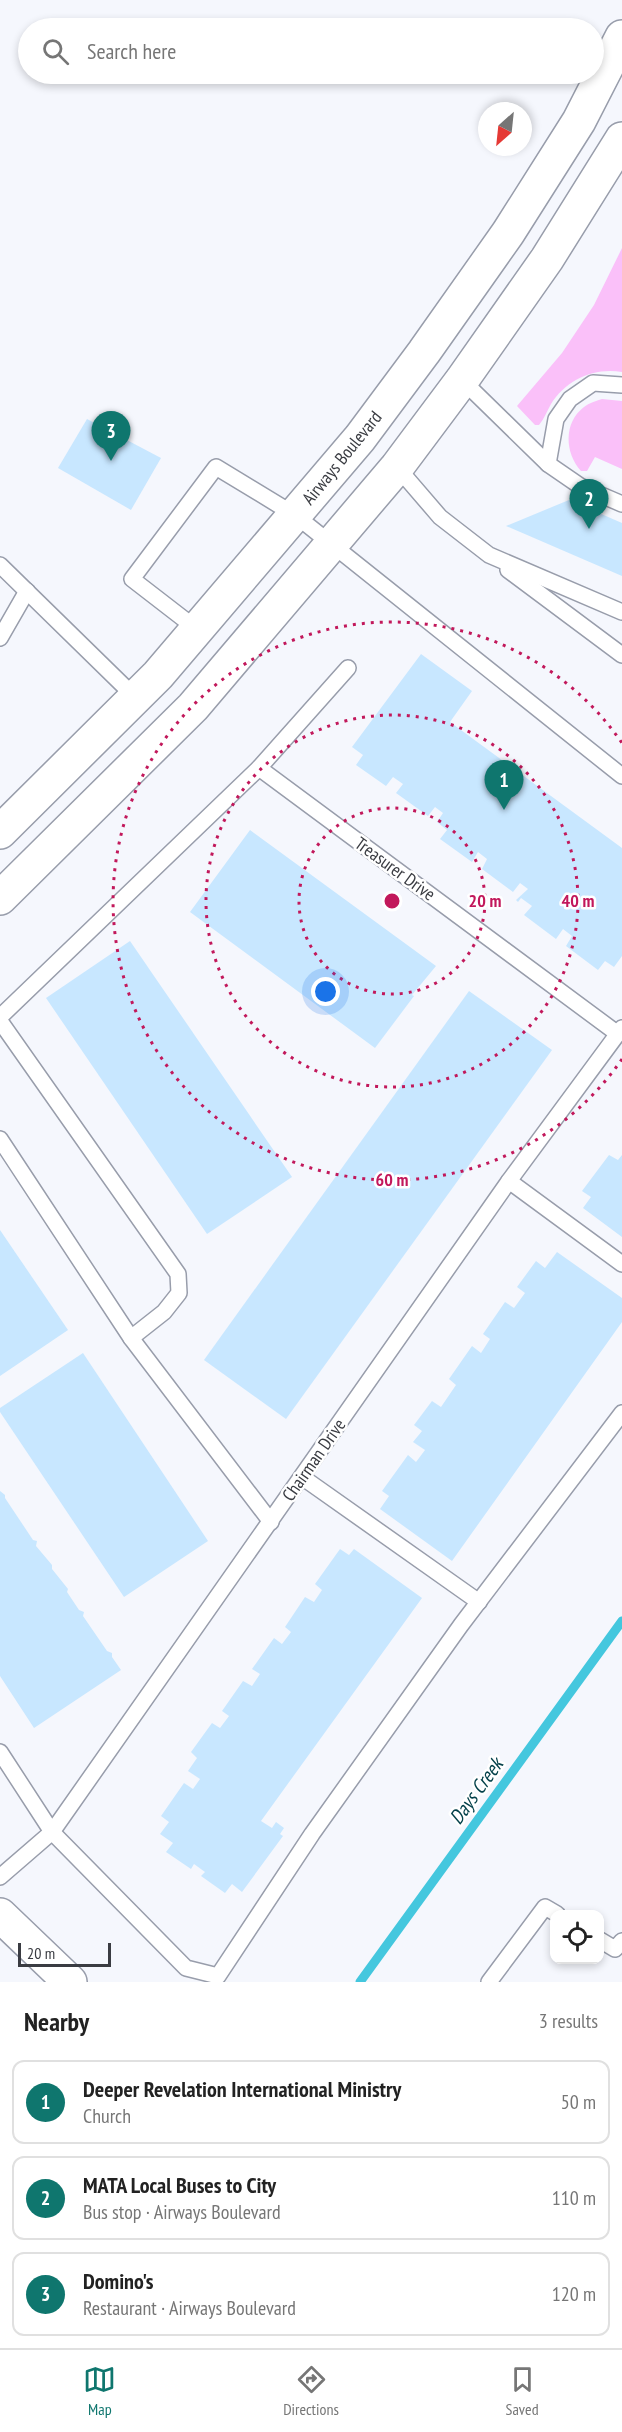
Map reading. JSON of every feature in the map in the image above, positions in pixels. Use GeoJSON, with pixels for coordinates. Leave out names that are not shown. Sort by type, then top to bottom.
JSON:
{"type":"FeatureCollection","features":[{"type":"Feature","properties":{"kind":"main road","name":"Airways Boulevard"},"geometry":{"type":"LineString","coordinates":[[604,72],[622,37]]}},
{"type":"Feature","properties":{"kind":"main road","name":"Airways Boulevard"},"geometry":{"type":"LineString","coordinates":[[0,832],[136,698],[198,630],[360,438],[508,233],[579,121],[598,84]]}},
{"type":"Feature","properties":{"kind":"main road"},"geometry":{"type":"LineString","coordinates":[[0,898],[193,707],[397,467],[462,380],[547,259],[622,139]]}},
{"type":"Feature","properties":{"kind":"main road"},"geometry":{"type":"LineString","coordinates":[[553,161],[592,188]]}},
{"type":"Feature","properties":{"kind":"main road"},"geometry":{"type":"LineString","coordinates":[[0,1915],[70,1982]]}},
{"type":"Feature","properties":{"kind":"lane"},"geometry":{"type":"LineString","coordinates":[[462,380],[548,465],[580,486],[622,504]]}},
{"type":"Feature","properties":{"kind":"lane"},"geometry":{"type":"LineString","coordinates":[[548,465],[556,419],[570,399],[593,383],[622,385]]}},
{"type":"Feature","properties":{"kind":"lane"},"geometry":{"type":"LineString","coordinates":[[198,630],[132,579],[216,467],[295,515],[622,776]]}},
{"type":"Feature","properties":{"kind":"lane"},"geometry":{"type":"LineString","coordinates":[[397,467],[440,517],[622,655]]}},
{"type":"Feature","properties":{"kind":"lane"},"geometry":{"type":"LineString","coordinates":[[489,555],[622,612]]}},
{"type":"Feature","properties":{"kind":"lane"},"geometry":{"type":"LineString","coordinates":[[0,565],[136,698]]}},
{"type":"Feature","properties":{"kind":"lane"},"geometry":{"type":"LineString","coordinates":[[0,638],[27,591]]}},
{"type":"Feature","properties":{"kind":"lane"},"geometry":{"type":"LineString","coordinates":[[132,1338],[164,1312],[179,1293],[178,1274],[0,1019],[259,768],[348,668]]}},
{"type":"Feature","properties":{"kind":"lane","name":"Treasurer Drive"},"geometry":{"type":"LineString","coordinates":[[259,768],[620,1031]]}},
{"type":"Feature","properties":{"kind":"lane","name":"Chairman Drive"},"geometry":{"type":"LineString","coordinates":[[0,1877],[52,1832],[509,1181],[620,1031]]}},
{"type":"Feature","properties":{"kind":"lane"},"geometry":{"type":"LineString","coordinates":[[0,1139],[132,1338],[271,1522]]}},
{"type":"Feature","properties":{"kind":"lane"},"geometry":{"type":"LineString","coordinates":[[509,1181],[622,1264]]}},
{"type":"Feature","properties":{"kind":"lane"},"geometry":{"type":"LineString","coordinates":[[0,1752],[52,1832],[186,1968],[218,1976],[312,1834],[479,1602],[622,1413]]}},
{"type":"Feature","properties":{"kind":"lane"},"geometry":{"type":"LineString","coordinates":[[302,1477],[479,1602]]}},
{"type":"Feature","properties":{"kind":"lane"},"geometry":{"type":"LineString","coordinates":[[489,1982],[545,1907],[550,1910]]}},
{"type":"Feature","properties":{"kind":"lane"},"geometry":{"type":"LineString","coordinates":[[604,1942],[620,1948]]}},
{"type":"Feature","properties":{"kind":"shaded area"},"geometry":{"type":"Polygon","coordinates":[[[622,248],[622,372],[591,374],[573,382],[557,396],[539,425],[535,425],[517,406],[562,353],[594,305],[622,248]]]}},
{"type":"Feature","properties":{"kind":"shaded area"},"geometry":{"type":"Polygon","coordinates":[[[602,399],[622,401],[622,469],[595,457],[587,471],[581,471],[569,447],[572,421],[584,407],[602,399]]]}},
{"type":"Feature","properties":{"kind":"building"},"geometry":{"type":"Polygon","coordinates":[[[87,419],[161,458],[131,510],[58,468],[87,419]]]}},
{"type":"Feature","properties":{"kind":"building"},"geometry":{"type":"Polygon","coordinates":[[[569,500],[622,523],[622,576],[506,526],[569,500]]]}},
{"type":"Feature","properties":{"kind":"building"},"geometry":{"type":"Polygon","coordinates":[[[421,654],[472,691],[450,722],[622,848],[622,956],[614,967],[605,961],[598,970],[566,946],[572,936],[563,929],[556,939],[524,915],[532,906],[521,898],[518,902],[516,900],[528,889],[520,883],[513,892],[482,869],[487,859],[478,852],[472,862],[440,839],[447,830],[437,822],[443,813],[435,807],[428,816],[396,793],[403,784],[393,777],[386,786],[356,765],[363,755],[352,747],[421,654]]]}},
{"type":"Feature","properties":{"kind":"building"},"geometry":{"type":"Polygon","coordinates":[[[250,830],[436,966],[412,995],[414,996],[375,1048],[190,912],[250,830]]]}},
{"type":"Feature","properties":{"kind":"building"},"geometry":{"type":"Polygon","coordinates":[[[130,941],[292,1177],[207,1234],[46,998],[130,941]]]}},
{"type":"Feature","properties":{"kind":"building"},"geometry":{"type":"Polygon","coordinates":[[[469,991],[552,1050],[286,1419],[204,1360],[469,991]]]}},
{"type":"Feature","properties":{"kind":"building"},"geometry":{"type":"Polygon","coordinates":[[[609,1155],[618,1160],[622,1155],[622,1237],[583,1208],[591,1197],[582,1191],[609,1155]]]}},
{"type":"Feature","properties":{"kind":"building"},"geometry":{"type":"Polygon","coordinates":[[[0,1230],[68,1330],[0,1376],[0,1230]]]}},
{"type":"Feature","properties":{"kind":"building"},"geometry":{"type":"Polygon","coordinates":[[[557,1252],[622,1298],[622,1322],[452,1561],[380,1509],[389,1496],[382,1491],[408,1455],[416,1462],[425,1450],[413,1442],[422,1431],[414,1425],[432,1401],[441,1407],[456,1385],[449,1379],[472,1346],[481,1353],[490,1339],[483,1334],[505,1302],[514,1308],[525,1293],[517,1287],[536,1261],[545,1268],[557,1252]]]}},
{"type":"Feature","properties":{"kind":"building"},"geometry":{"type":"Polygon","coordinates":[[[83,1353],[208,1541],[124,1597],[0,1412],[0,1408],[83,1353]]]}},
{"type":"Feature","properties":{"kind":"building"},"geometry":{"type":"Polygon","coordinates":[[[0,1491],[5,1495],[33,1540],[37,1541],[36,1546],[52,1565],[52,1569],[68,1589],[67,1592],[79,1610],[84,1612],[83,1616],[107,1651],[112,1653],[112,1657],[121,1670],[34,1728],[0,1676],[0,1491]]]}},
{"type":"Feature","properties":{"kind":"building"},"geometry":{"type":"Polygon","coordinates":[[[340,1549],[349,1555],[354,1549],[422,1598],[261,1821],[272,1828],[276,1822],[284,1828],[280,1834],[283,1836],[242,1892],[232,1884],[225,1893],[201,1876],[205,1872],[194,1864],[191,1869],[166,1852],[173,1843],[160,1834],[169,1822],[161,1816],[184,1783],[193,1789],[200,1779],[188,1771],[197,1758],[191,1752],[212,1723],[220,1728],[229,1716],[222,1711],[243,1681],[252,1686],[260,1674],[252,1669],[274,1638],[282,1644],[291,1632],[285,1627],[305,1597],[314,1602],[322,1590],[315,1584],[340,1549]]]}},
{"type":"Feature","properties":{"kind":"waterway","name":"Days Creek"},"geometry":{"type":"LineString","coordinates":[[360,1982],[622,1621]]}},
{"type":"Feature","properties":{"kind":"place","name":"Domino's"},"geometry":{"type":"Point","coordinates":[111,461]}},
{"type":"Feature","properties":{"kind":"place","name":"MATA Local Buses to City"},"geometry":{"type":"Point","coordinates":[589,529]}},
{"type":"Feature","properties":{"kind":"place","name":"Deeper Revelation International Ministry"},"geometry":{"type":"Point","coordinates":[504,810]}}]}
